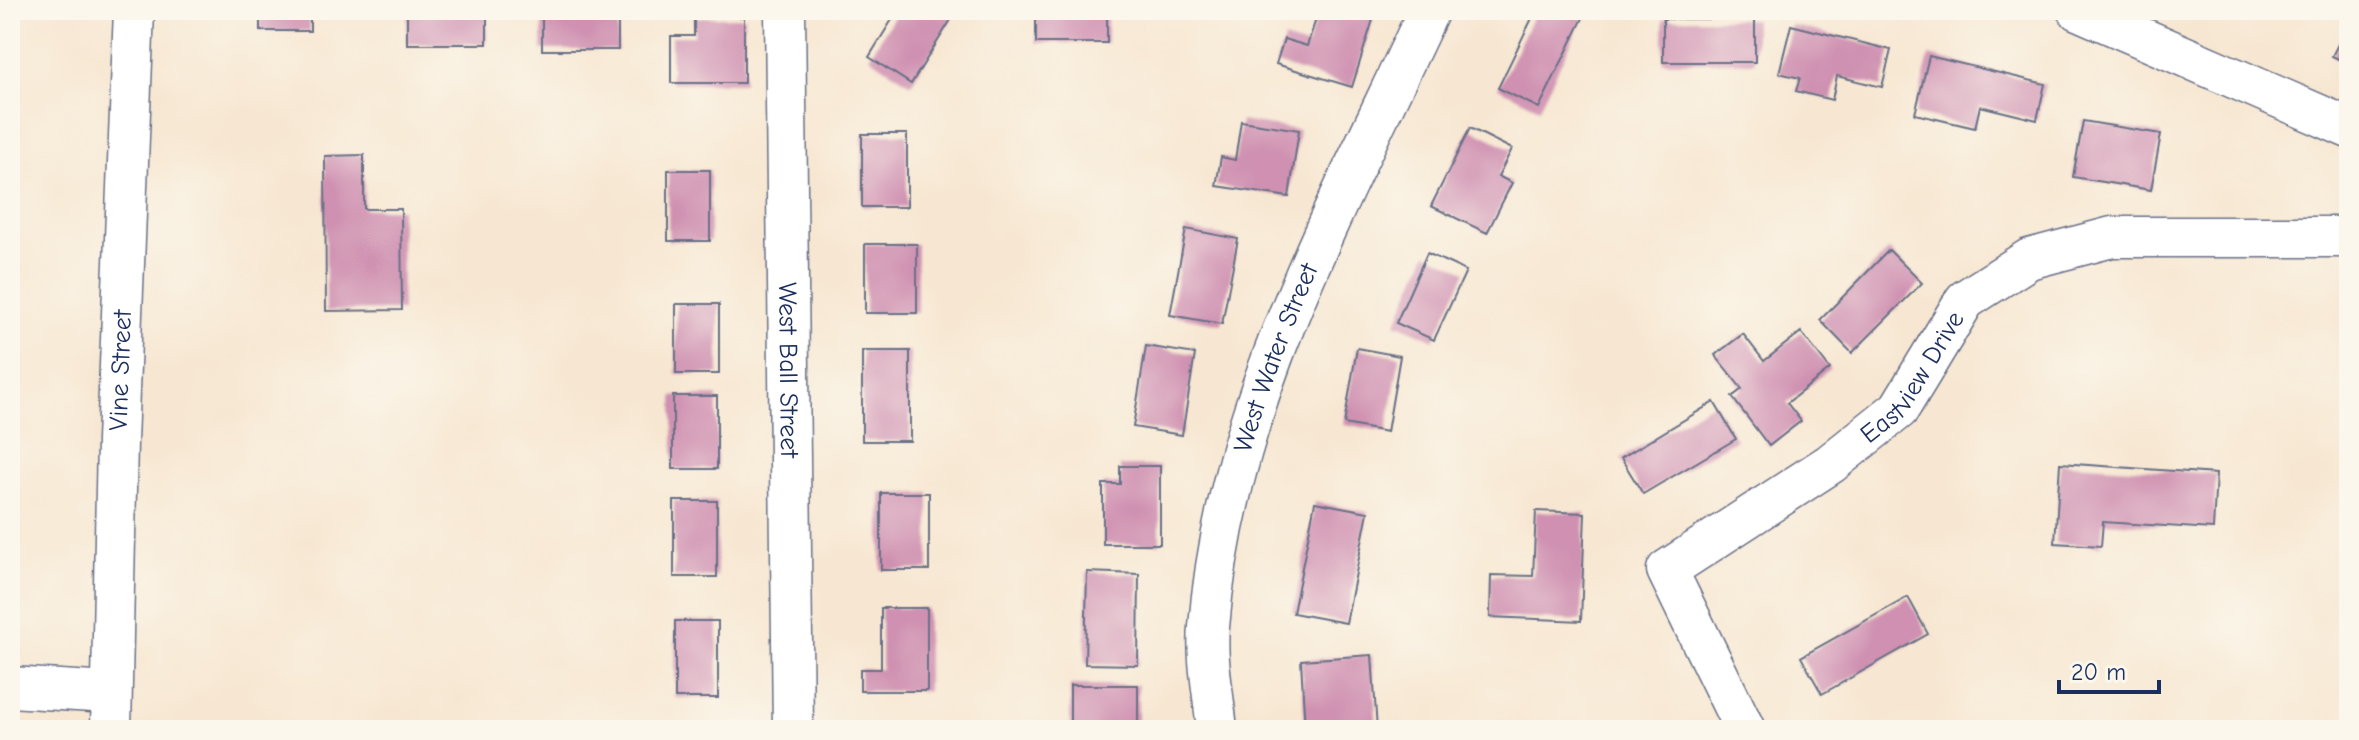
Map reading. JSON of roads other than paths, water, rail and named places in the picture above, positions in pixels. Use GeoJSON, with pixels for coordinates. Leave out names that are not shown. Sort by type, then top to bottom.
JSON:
{"type":"FeatureCollection","features":[{"type":"Feature","properties":{"kind":"street","name":"Vine Street"},"geometry":{"type":"LineString","coordinates":[[111,711],[134,10]]}},
{"type":"Feature","properties":{"kind":"street","name":"West Ball Street"},"geometry":{"type":"LineString","coordinates":[[785,10],[793,730]]}},
{"type":"Feature","properties":{"kind":"street","name":"West Water Street"},"geometry":{"type":"LineString","coordinates":[[1217,730],[1208,630],[1231,487],[1276,340],[1429,10]]}},
{"type":"Feature","properties":{"kind":"street"},"geometry":{"type":"LineString","coordinates":[[2078,10],[2349,128]]}},
{"type":"Feature","properties":{"kind":"street","name":"Eastview Drive"},"geometry":{"type":"LineString","coordinates":[[1745,730],[1667,570],[1830,464],[1899,409],[1965,300],[2029,259],[2112,237],[2349,237]]}},
{"type":"Feature","properties":{"kind":"street"},"geometry":{"type":"LineString","coordinates":[[10,687],[111,711]]}}]}
